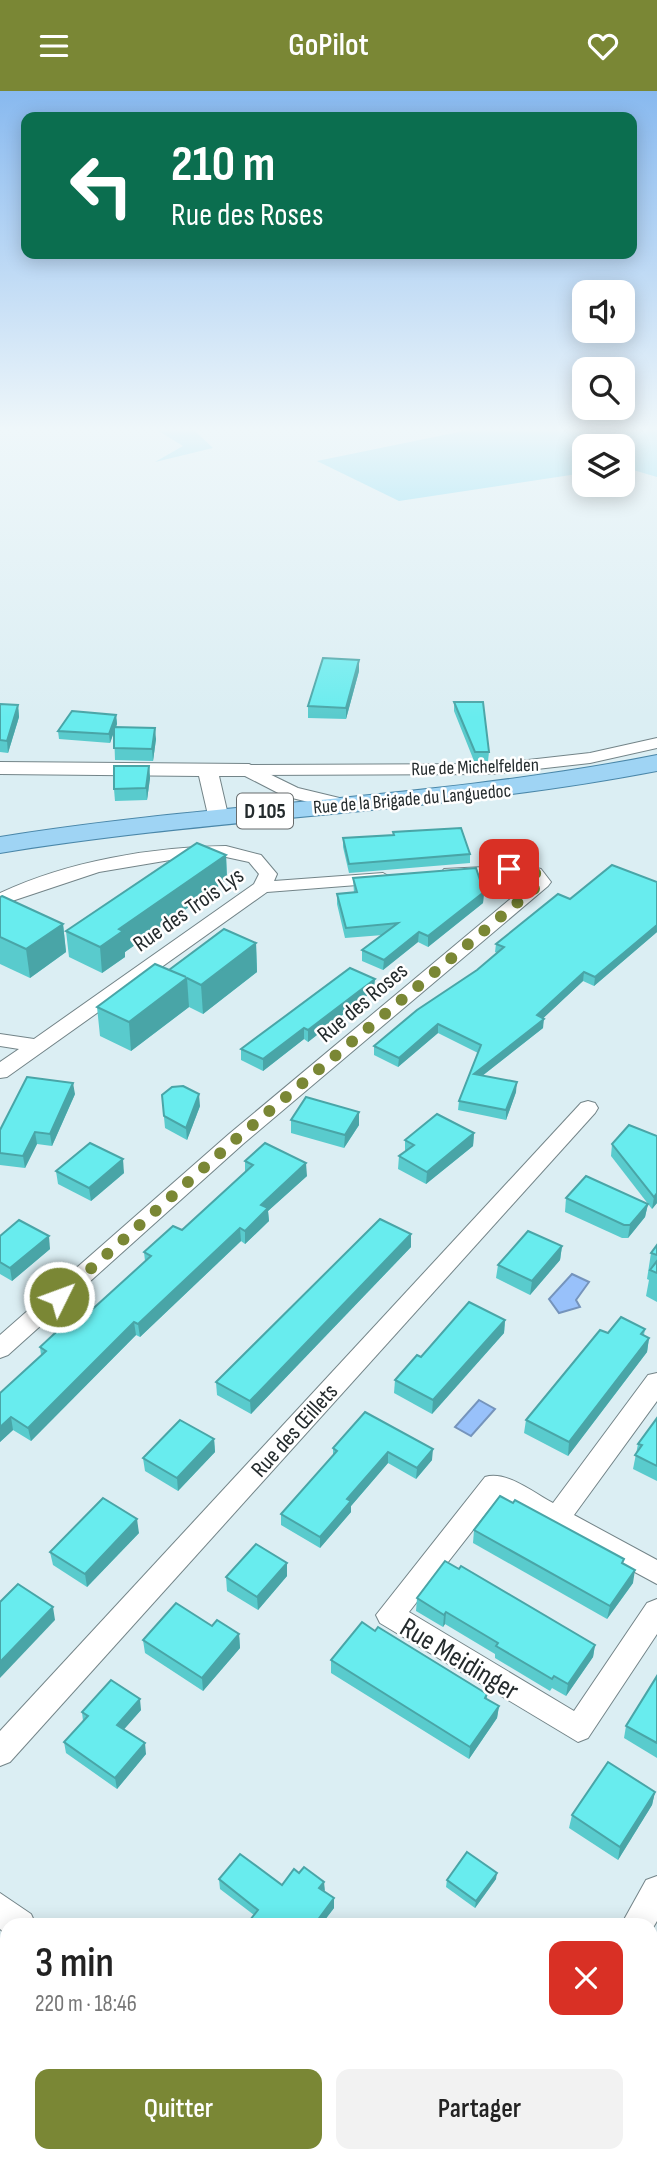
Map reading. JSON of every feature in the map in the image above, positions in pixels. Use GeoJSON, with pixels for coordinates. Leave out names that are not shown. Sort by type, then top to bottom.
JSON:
{"type":"FeatureCollection","features":[{"type":"Feature","properties":{"kind":"main road","name":"Rue de la Brigade du Languedoc"},"geometry":{"type":"LineString","coordinates":[[0,845],[82,830],[219,815],[530,787],[657,763]]}},
{"type":"Feature","properties":{"kind":"street","name":"Rue de Michelfelden"},"geometry":{"type":"LineString","coordinates":[[250,770],[493,769],[590,758],[657,743]]}},
{"type":"Feature","properties":{"kind":"street"},"geometry":{"type":"LineString","coordinates":[[0,768],[250,770],[291,792],[345,805]]}},
{"type":"Feature","properties":{"kind":"street"},"geometry":{"type":"LineString","coordinates":[[208,770],[219,815]]}},
{"type":"Feature","properties":{"kind":"street","name":"Rue des Trois Lys"},"geometry":{"type":"LineString","coordinates":[[0,900],[26,886],[56,876],[118,864],[214,851],[234,851],[260,860],[268,874],[262,887],[0,1072]]}},
{"type":"Feature","properties":{"kind":"street","name":"Rue des Roses"},"geometry":{"type":"LineString","coordinates":[[0,1349],[236,1139],[542,882],[535,873],[509,869],[426,875]]}},
{"type":"Feature","properties":{"kind":"street"},"geometry":{"type":"LineString","coordinates":[[262,887],[399,877]]}},
{"type":"Feature","properties":{"kind":"street"},"geometry":{"type":"LineString","coordinates":[[0,1040],[36,1045]]}},
{"type":"Feature","properties":{"kind":"street","name":"Rue des Œillets"},"geometry":{"type":"LineString","coordinates":[[0,1752],[587,1108]]}},
{"type":"Feature","properties":{"kind":"street"},"geometry":{"type":"LineString","coordinates":[[556,1519],[657,1382]]}},
{"type":"Feature","properties":{"kind":"street","name":"Rue Meidinger"},"geometry":{"type":"LineString","coordinates":[[657,1573],[494,1484],[390,1615],[578,1729],[657,1611]]}},
{"type":"Feature","properties":{"kind":"street"},"geometry":{"type":"LineString","coordinates":[[641,1918],[657,1891]]}},
{"type":"Feature","properties":{"kind":"shaded area"},"geometry":{"type":"Polygon","coordinates":[[[572,1274],[589,1282],[576,1300],[580,1307],[559,1313],[549,1299],[572,1274]]]}},
{"type":"Feature","properties":{"kind":"shaded area"},"geometry":{"type":"Polygon","coordinates":[[[479,1400],[495,1409],[471,1436],[455,1427],[479,1400]]]}},
{"type":"Feature","properties":{"kind":"building"},"geometry":{"type":"Polygon","coordinates":[[[323,658],[359,660],[346,708],[308,706],[323,658]]]}},
{"type":"Feature","properties":{"kind":"building"},"geometry":{"type":"Polygon","coordinates":[[[454,702],[483,702],[489,752],[475,752],[454,702]]]}},
{"type":"Feature","properties":{"kind":"building"},"geometry":{"type":"Polygon","coordinates":[[[0,704],[18,705],[7,741],[0,740],[0,704]]]}},
{"type":"Feature","properties":{"kind":"building"},"geometry":{"type":"Polygon","coordinates":[[[72,711],[116,715],[109,734],[58,731],[72,711]]]}},
{"type":"Feature","properties":{"kind":"building"},"geometry":{"type":"Polygon","coordinates":[[[114,727],[155,728],[152,749],[114,748],[114,727]]]}},
{"type":"Feature","properties":{"kind":"building"},"geometry":{"type":"Polygon","coordinates":[[[114,766],[149,766],[146,788],[114,789],[114,766]]]}},
{"type":"Feature","properties":{"kind":"building"},"geometry":{"type":"Polygon","coordinates":[[[461,828],[470,854],[349,864],[343,838],[394,835],[393,832],[461,828]]]}},
{"type":"Feature","properties":{"kind":"building"},"geometry":{"type":"Polygon","coordinates":[[[197,843],[226,855],[119,929],[123,931],[100,947],[66,931],[197,843]]]}},
{"type":"Feature","properties":{"kind":"building"},"geometry":{"type":"Polygon","coordinates":[[[612,865],[657,882],[657,925],[595,977],[584,972],[537,1015],[544,1019],[474,1074],[517,1082],[506,1110],[459,1101],[481,1045],[438,1024],[399,1058],[374,1046],[417,1010],[477,970],[504,947],[496,944],[558,894],[570,899],[612,865]]]}},
{"type":"Feature","properties":{"kind":"building"},"geometry":{"type":"Polygon","coordinates":[[[476,868],[484,892],[428,936],[419,932],[384,960],[362,950],[398,923],[346,928],[337,894],[357,892],[353,878],[476,868]]]}},
{"type":"Feature","properties":{"kind":"building"},"geometry":{"type":"Polygon","coordinates":[[[2,896],[63,924],[26,949],[0,937],[2,896]]]}},
{"type":"Feature","properties":{"kind":"building"},"geometry":{"type":"Polygon","coordinates":[[[224,929],[256,943],[201,985],[187,978],[129,1022],[97,1007],[155,964],[169,970],[224,929]]]}},
{"type":"Feature","properties":{"kind":"building"},"geometry":{"type":"Polygon","coordinates":[[[350,968],[375,979],[308,1030],[304,1028],[263,1059],[241,1049],[350,968]]]}},
{"type":"Feature","properties":{"kind":"building"},"geometry":{"type":"Polygon","coordinates":[[[27,1077],[73,1083],[50,1134],[35,1132],[23,1156],[0,1153],[0,1130],[27,1077]]]}},
{"type":"Feature","properties":{"kind":"building"},"geometry":{"type":"Polygon","coordinates":[[[183,1086],[199,1094],[186,1128],[164,1116],[162,1095],[172,1087],[183,1086]]]}},
{"type":"Feature","properties":{"kind":"building"},"geometry":{"type":"Polygon","coordinates":[[[306,1097],[359,1112],[345,1135],[291,1120],[306,1097]]]}},
{"type":"Feature","properties":{"kind":"building"},"geometry":{"type":"Polygon","coordinates":[[[437,1114],[474,1133],[427,1172],[399,1156],[414,1145],[405,1140],[437,1114]]]}},
{"type":"Feature","properties":{"kind":"building"},"geometry":{"type":"Polygon","coordinates":[[[629,1125],[657,1136],[657,1193],[654,1197],[612,1144],[629,1125]]]}},
{"type":"Feature","properties":{"kind":"building"},"geometry":{"type":"Polygon","coordinates":[[[90,1143],[123,1159],[89,1188],[56,1171],[90,1143]]]}},
{"type":"Feature","properties":{"kind":"building"},"geometry":{"type":"Polygon","coordinates":[[[265,1143],[306,1163],[261,1205],[268,1208],[245,1231],[240,1228],[138,1324],[134,1322],[28,1428],[11,1417],[0,1427],[0,1393],[46,1351],[40,1347],[68,1321],[75,1325],[151,1256],[144,1252],[173,1226],[182,1230],[253,1165],[245,1161],[265,1143]]]}},
{"type":"Feature","properties":{"kind":"building"},"geometry":{"type":"Polygon","coordinates":[[[586,1176],[648,1204],[630,1225],[624,1225],[566,1198],[586,1176]]]}},
{"type":"Feature","properties":{"kind":"building"},"geometry":{"type":"Polygon","coordinates":[[[380,1219],[411,1234],[250,1401],[216,1382],[380,1219]]]}},
{"type":"Feature","properties":{"kind":"building"},"geometry":{"type":"Polygon","coordinates":[[[19,1220],[49,1236],[10,1268],[0,1262],[0,1236],[19,1220]]]}},
{"type":"Feature","properties":{"kind":"building"},"geometry":{"type":"Polygon","coordinates":[[[528,1231],[562,1246],[532,1281],[498,1265],[528,1231]]]}},
{"type":"Feature","properties":{"kind":"building"},"geometry":{"type":"Polygon","coordinates":[[[657,1261],[657,1273],[650,1270],[657,1261]]]}},
{"type":"Feature","properties":{"kind":"building"},"geometry":{"type":"Polygon","coordinates":[[[469,1302],[505,1320],[433,1400],[395,1380],[417,1355],[421,1357],[469,1302]]]}},
{"type":"Feature","properties":{"kind":"building"},"geometry":{"type":"Polygon","coordinates":[[[621,1317],[645,1329],[641,1334],[649,1338],[569,1442],[526,1420],[600,1330],[608,1333],[621,1317]]]}},
{"type":"Feature","properties":{"kind":"building"},"geometry":{"type":"Polygon","coordinates":[[[365,1412],[433,1449],[417,1468],[388,1452],[347,1499],[351,1501],[320,1537],[281,1514],[337,1451],[333,1448],[365,1412]]]}},
{"type":"Feature","properties":{"kind":"building"},"geometry":{"type":"Polygon","coordinates":[[[657,1418],[657,1466],[635,1455],[642,1445],[638,1444],[657,1418]]]}},
{"type":"Feature","properties":{"kind":"building"},"geometry":{"type":"Polygon","coordinates":[[[180,1420],[214,1439],[177,1478],[143,1458],[180,1420]]]}},
{"type":"Feature","properties":{"kind":"building"},"geometry":{"type":"Polygon","coordinates":[[[500,1496],[513,1503],[515,1500],[624,1559],[622,1563],[635,1570],[610,1606],[474,1530],[500,1496]]]}},
{"type":"Feature","properties":{"kind":"building"},"geometry":{"type":"Polygon","coordinates":[[[103,1498],[137,1519],[85,1574],[50,1552],[103,1498]]]}},
{"type":"Feature","properties":{"kind":"building"},"geometry":{"type":"Polygon","coordinates":[[[256,1544],[287,1563],[257,1597],[226,1577],[256,1544]]]}},
{"type":"Feature","properties":{"kind":"building"},"geometry":{"type":"Polygon","coordinates":[[[445,1561],[459,1569],[461,1566],[595,1645],[568,1684],[554,1676],[552,1679],[496,1646],[498,1643],[417,1598],[445,1561]]]}},
{"type":"Feature","properties":{"kind":"building"},"geometry":{"type":"Polygon","coordinates":[[[18,1584],[53,1607],[0,1662],[0,1602],[18,1584]]]}},
{"type":"Feature","properties":{"kind":"building"},"geometry":{"type":"Polygon","coordinates":[[[176,1603],[212,1626],[217,1620],[239,1634],[202,1678],[143,1640],[176,1603]]]}},
{"type":"Feature","properties":{"kind":"building"},"geometry":{"type":"Polygon","coordinates":[[[362,1622],[375,1631],[378,1627],[487,1694],[485,1698],[499,1706],[470,1747],[331,1660],[362,1622]]]}},
{"type":"Feature","properties":{"kind":"building"},"geometry":{"type":"Polygon","coordinates":[[[657,1676],[657,1743],[626,1726],[657,1676]]]}},
{"type":"Feature","properties":{"kind":"building"},"geometry":{"type":"Polygon","coordinates":[[[111,1680],[140,1699],[117,1725],[145,1743],[115,1778],[64,1742],[88,1716],[82,1712],[111,1680]]]}},
{"type":"Feature","properties":{"kind":"building"},"geometry":{"type":"Polygon","coordinates":[[[608,1762],[655,1792],[620,1847],[572,1815],[608,1762]]]}},
{"type":"Feature","properties":{"kind":"building"},"geometry":{"type":"Polygon","coordinates":[[[467,1852],[497,1873],[476,1901],[447,1880],[467,1852]]]}},
{"type":"Feature","properties":{"kind":"building"},"geometry":{"type":"Polygon","coordinates":[[[240,1854],[282,1885],[294,1869],[299,1873],[304,1867],[324,1882],[319,1888],[334,1898],[319,1918],[252,1918],[258,1910],[219,1879],[240,1854]]]}},
{"type":"Feature","properties":{"kind":"route"},"geometry":{"type":"LineString","coordinates":[[59,1297],[236,1139],[542,882],[541,877],[535,873],[509,869]]}}]}
